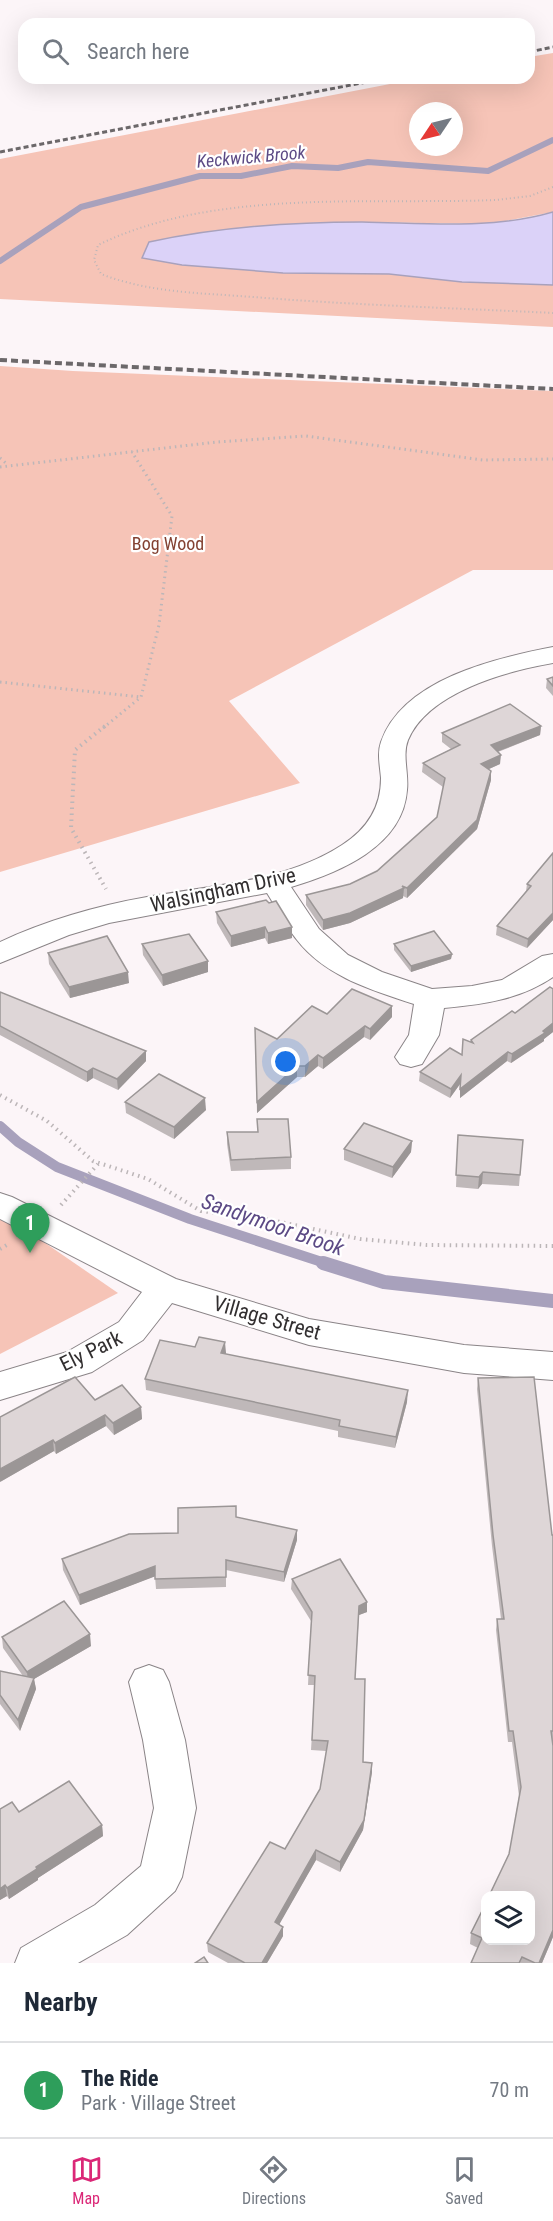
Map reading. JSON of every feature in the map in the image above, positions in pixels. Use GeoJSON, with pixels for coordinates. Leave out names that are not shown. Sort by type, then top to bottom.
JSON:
{"type":"FeatureCollection","features":[{"type":"Feature","properties":{"kind":"street","name":"Walsingham Drive"},"geometry":{"type":"LineString","coordinates":[[0,954],[81,921],[119,911],[274,882],[324,866],[351,852],[373,835],[388,816],[395,791],[393,760],[395,740],[411,714],[437,695],[468,679],[501,667],[553,655]]}},
{"type":"Feature","properties":{"kind":"street"},"geometry":{"type":"LineString","coordinates":[[274,882],[308,935],[337,962],[371,979],[430,999],[471,996],[510,988],[553,963]]}},
{"type":"Feature","properties":{"kind":"street"},"geometry":{"type":"LineString","coordinates":[[411,1057],[424,1035],[430,999]]}},
{"type":"Feature","properties":{"kind":"street","name":"Village Street"},"geometry":{"type":"LineString","coordinates":[[0,1205],[164,1288],[309,1332],[465,1359],[553,1366]]}},
{"type":"Feature","properties":{"kind":"street","name":"Ely Park"},"geometry":{"type":"LineString","coordinates":[[0,1386],[79,1362],[131,1331],[164,1288]]}},
{"type":"Feature","properties":{"kind":"street"},"geometry":{"type":"LineString","coordinates":[[37,1963],[111,1920],[160,1877],[175,1808],[164,1740],[149,1682]]}},
{"type":"Feature","properties":{"kind":"path"},"geometry":{"type":"LineString","coordinates":[[553,188],[530,196],[496,200],[277,205],[189,214],[116,234],[98,245],[93,260],[100,274],[119,283],[148,288],[290,300],[553,313]]}},
{"type":"Feature","properties":{"kind":"path"},"geometry":{"type":"LineString","coordinates":[[0,467],[218,442],[306,436],[483,460],[553,459]]}},
{"type":"Feature","properties":{"kind":"path"},"geometry":{"type":"LineString","coordinates":[[108,892],[71,828],[75,750],[141,697],[159,625],[172,516],[132,452]]}},
{"type":"Feature","properties":{"kind":"path"},"geometry":{"type":"LineString","coordinates":[[0,458],[9,466]]}},
{"type":"Feature","properties":{"kind":"path"},"geometry":{"type":"LineString","coordinates":[[0,682],[141,697]]}},
{"type":"Feature","properties":{"kind":"path"},"geometry":{"type":"LineString","coordinates":[[0,1095],[47,1121],[81,1154],[98,1163],[148,1179],[190,1206],[214,1214],[266,1219],[360,1239],[426,1245],[553,1246]]}},
{"type":"Feature","properties":{"kind":"path"},"geometry":{"type":"LineString","coordinates":[[40,1227],[98,1163]]}},
{"type":"Feature","properties":{"kind":"green space"},"geometry":{"type":"Polygon","coordinates":[[[553,53],[553,212],[490,224],[359,222],[389,274],[462,282],[553,285],[553,327],[0,299],[0,159],[390,84],[535,84],[535,56],[553,53]]]}},
{"type":"Feature","properties":{"kind":"green space","name":"Bog Wood"},"geometry":{"type":"Polygon","coordinates":[[[0,366],[553,391],[553,570],[473,570],[229,701],[300,783],[0,872],[0,366]]]}},
{"type":"Feature","properties":{"kind":"green space"},"geometry":{"type":"Polygon","coordinates":[[[0,1212],[118,1293],[0,1354],[0,1212]]]}},
{"type":"Feature","properties":{"kind":"shaded area"},"geometry":{"type":"Polygon","coordinates":[[[553,212],[553,285],[462,282],[389,274],[283,273],[182,265],[142,258],[149,242],[228,229],[335,222],[482,223],[530,218],[553,212]]]}},
{"type":"Feature","properties":{"kind":"building"},"geometry":{"type":"Polygon","coordinates":[[[553,677],[553,686],[547,679],[553,677]]]}},
{"type":"Feature","properties":{"kind":"building"},"geometry":{"type":"Polygon","coordinates":[[[510,704],[541,726],[491,745],[501,755],[481,764],[491,771],[477,820],[407,888],[402,886],[404,888],[350,913],[323,920],[306,895],[350,884],[377,871],[437,817],[445,778],[423,763],[460,745],[442,733],[510,704]]]}},
{"type":"Feature","properties":{"kind":"building"},"geometry":{"type":"Polygon","coordinates":[[[553,853],[553,913],[528,939],[497,926],[531,886],[527,884],[553,853]]]}},
{"type":"Feature","properties":{"kind":"building"},"geometry":{"type":"Polygon","coordinates":[[[266,900],[269,903],[276,901],[292,927],[268,933],[265,927],[231,936],[216,912],[266,900]]]}},
{"type":"Feature","properties":{"kind":"building"},"geometry":{"type":"Polygon","coordinates":[[[434,931],[452,954],[411,966],[394,944],[434,931]]]}},
{"type":"Feature","properties":{"kind":"building"},"geometry":{"type":"Polygon","coordinates":[[[189,934],[208,961],[162,975],[142,944],[189,934]]]}},
{"type":"Feature","properties":{"kind":"building"},"geometry":{"type":"Polygon","coordinates":[[[107,936],[128,972],[69,987],[48,953],[107,936]]]}},
{"type":"Feature","properties":{"kind":"building"},"geometry":{"type":"Polygon","coordinates":[[[550,987],[553,989],[553,1023],[543,1031],[545,1033],[512,1054],[508,1052],[460,1089],[461,1075],[451,1089],[420,1072],[450,1048],[462,1055],[463,1039],[473,1043],[471,1040],[512,1011],[515,1013],[550,987]]]}},
{"type":"Feature","properties":{"kind":"building"},"geometry":{"type":"Polygon","coordinates":[[[352,989],[392,1006],[370,1029],[365,1026],[323,1058],[318,1055],[305,1066],[297,1066],[257,1102],[255,1028],[277,1039],[312,1006],[327,1014],[352,989]]]}},
{"type":"Feature","properties":{"kind":"building"},"geometry":{"type":"Polygon","coordinates":[[[0,992],[146,1051],[117,1079],[93,1068],[87,1072],[0,1026],[0,992]]]}},
{"type":"Feature","properties":{"kind":"building"},"geometry":{"type":"Polygon","coordinates":[[[159,1074],[205,1098],[174,1127],[125,1102],[159,1074]]]}},
{"type":"Feature","properties":{"kind":"building"},"geometry":{"type":"Polygon","coordinates":[[[257,1119],[288,1119],[291,1157],[231,1160],[227,1132],[258,1132],[257,1119]]]}},
{"type":"Feature","properties":{"kind":"building"},"geometry":{"type":"Polygon","coordinates":[[[364,1123],[412,1141],[393,1167],[344,1149],[364,1123]]]}},
{"type":"Feature","properties":{"kind":"building"},"geometry":{"type":"Polygon","coordinates":[[[458,1135],[523,1140],[520,1175],[483,1172],[479,1177],[456,1175],[458,1135]]]}},
{"type":"Feature","properties":{"kind":"building"},"geometry":{"type":"Polygon","coordinates":[[[199,1337],[225,1342],[221,1353],[408,1390],[396,1437],[339,1426],[340,1420],[145,1379],[160,1340],[195,1347],[199,1337]]]}},
{"type":"Feature","properties":{"kind":"building"},"geometry":{"type":"Polygon","coordinates":[[[75,1377],[95,1400],[122,1385],[141,1407],[113,1423],[105,1415],[55,1443],[53,1440],[0,1469],[0,1417],[75,1377]]]}},
{"type":"Feature","properties":{"kind":"building"},"geometry":{"type":"Polygon","coordinates":[[[534,1377],[553,1535],[553,1731],[551,1731],[553,1746],[553,1930],[539,1963],[522,1957],[519,1963],[471,1963],[481,1940],[481,1945],[535,1945],[535,1891],[491,1891],[509,1854],[521,1787],[513,1731],[509,1731],[497,1619],[504,1619],[493,1535],[478,1378],[534,1377]]]}},
{"type":"Feature","properties":{"kind":"building"},"geometry":{"type":"Polygon","coordinates":[[[236,1506],[236,1517],[297,1530],[284,1572],[226,1560],[226,1577],[155,1579],[155,1566],[79,1595],[62,1559],[129,1534],[178,1533],[178,1508],[236,1506]]]}},
{"type":"Feature","properties":{"kind":"building"},"geometry":{"type":"Polygon","coordinates":[[[340,1559],[367,1602],[359,1606],[355,1679],[365,1679],[363,1762],[372,1763],[364,1820],[340,1862],[316,1850],[275,1922],[283,1927],[262,1963],[245,1963],[207,1943],[270,1842],[285,1849],[320,1789],[328,1741],[312,1740],[315,1676],[308,1675],[312,1612],[292,1579],[340,1559]]]}},
{"type":"Feature","properties":{"kind":"building"},"geometry":{"type":"Polygon","coordinates":[[[64,1601],[90,1634],[27,1672],[2,1637],[64,1601]]]}},
{"type":"Feature","properties":{"kind":"building"},"geometry":{"type":"Polygon","coordinates":[[[0,1671],[34,1678],[18,1720],[0,1695],[0,1671]]]}},
{"type":"Feature","properties":{"kind":"building"},"geometry":{"type":"Polygon","coordinates":[[[69,1781],[102,1825],[7,1888],[5,1885],[0,1889],[0,1809],[12,1802],[19,1812],[69,1781]]]}},
{"type":"Feature","properties":{"kind":"building"},"geometry":{"type":"Polygon","coordinates":[[[481,1913],[481,1938],[471,1933],[481,1913]]]}},
{"type":"Feature","properties":{"kind":"building"},"geometry":{"type":"Polygon","coordinates":[[[204,1957],[208,1963],[195,1963],[204,1957]]]}},
{"type":"Feature","properties":{"kind":"waterway","name":"Keckwick Brook"},"geometry":{"type":"LineString","coordinates":[[0,261],[81,207],[200,176],[241,176],[292,166],[338,168],[368,162],[488,171],[553,140]]}},
{"type":"Feature","properties":{"kind":"waterway","name":"Sandymoor Brook"},"geometry":{"type":"LineString","coordinates":[[0,1126],[18,1142],[57,1167],[190,1219],[328,1264]]}},
{"type":"Feature","properties":{"kind":"waterway","name":"Sandymoor Brook"},"geometry":{"type":"LineString","coordinates":[[323,1263],[384,1282],[553,1301]]}},
{"type":"Feature","properties":{"kind":"railway"},"geometry":{"type":"LineString","coordinates":[[535,51],[553,47]]}},
{"type":"Feature","properties":{"kind":"railway"},"geometry":{"type":"LineString","coordinates":[[0,152],[357,84]]}},
{"type":"Feature","properties":{"kind":"railway"},"geometry":{"type":"LineString","coordinates":[[0,360],[553,389]]}},
{"type":"Feature","properties":{"kind":"place","name":"The Ride"},"geometry":{"type":"Point","coordinates":[30,1253]}}]}
